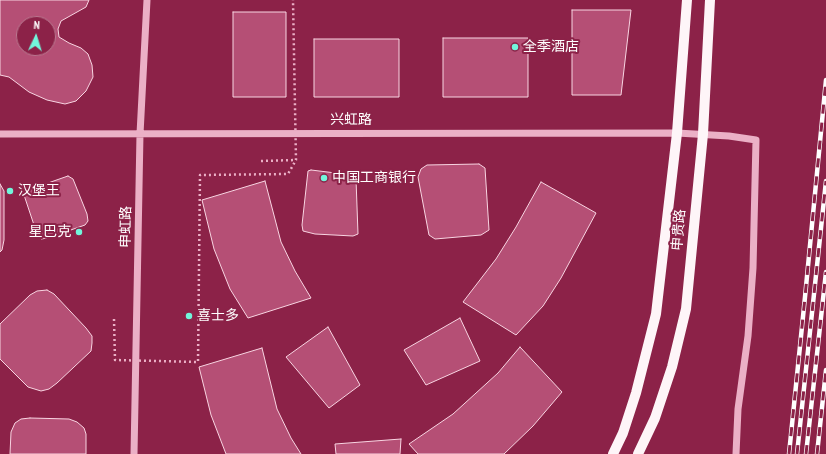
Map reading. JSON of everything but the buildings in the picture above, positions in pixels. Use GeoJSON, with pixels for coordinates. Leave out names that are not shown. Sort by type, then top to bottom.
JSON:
{"type":"FeatureCollection","features":[{"type":"Feature","properties":{"kind":"main road","name":"申贵路"},"geometry":{"type":"LineString","coordinates":[[613,454],[623,433],[636,393],[656,314],[676,133],[687,0]]}},
{"type":"Feature","properties":{"kind":"main road","name":"申贵路"},"geometry":{"type":"LineString","coordinates":[[638,454],[655,418],[672,367],[686,309],[702,134],[710,0]]}},
{"type":"Feature","properties":{"kind":"street","name":"申虹路"},"geometry":{"type":"LineString","coordinates":[[134,454],[140,134],[147,0]]}},
{"type":"Feature","properties":{"kind":"street","name":"兴虹路"},"geometry":{"type":"LineString","coordinates":[[0,134],[676,133],[702,134],[756,140],[753,268],[748,336],[738,409],[736,454]]}},
{"type":"Feature","properties":{"kind":"path"},"geometry":{"type":"LineString","coordinates":[[114,319],[115,360],[198,362],[200,175],[288,174],[296,160],[293,0]]}},
{"type":"Feature","properties":{"kind":"path"},"geometry":{"type":"LineString","coordinates":[[261,161],[296,160]]}},
{"type":"Feature","properties":{"kind":"railway"},"geometry":{"type":"LineString","coordinates":[[789,454],[826,80]]}},
{"type":"Feature","properties":{"kind":"railway"},"geometry":{"type":"LineString","coordinates":[[797,454],[826,181]]}},
{"type":"Feature","properties":{"kind":"railway"},"geometry":{"type":"LineString","coordinates":[[806,454],[826,272]]}},
{"type":"Feature","properties":{"kind":"railway"},"geometry":{"type":"LineString","coordinates":[[817,454],[826,370]]}},
{"type":"Feature","properties":{"kind":"place","name":"全季酒店"},"geometry":{"type":"Point","coordinates":[515,47]}},
{"type":"Feature","properties":{"kind":"place","name":"中国工商银行"},"geometry":{"type":"Point","coordinates":[324,178]}},
{"type":"Feature","properties":{"kind":"place","name":"汉堡王"},"geometry":{"type":"Point","coordinates":[10,191]}},
{"type":"Feature","properties":{"kind":"place","name":"星巴克"},"geometry":{"type":"Point","coordinates":[79,232]}},
{"type":"Feature","properties":{"kind":"place","name":"喜士多"},"geometry":{"type":"Point","coordinates":[189,316]}}]}
